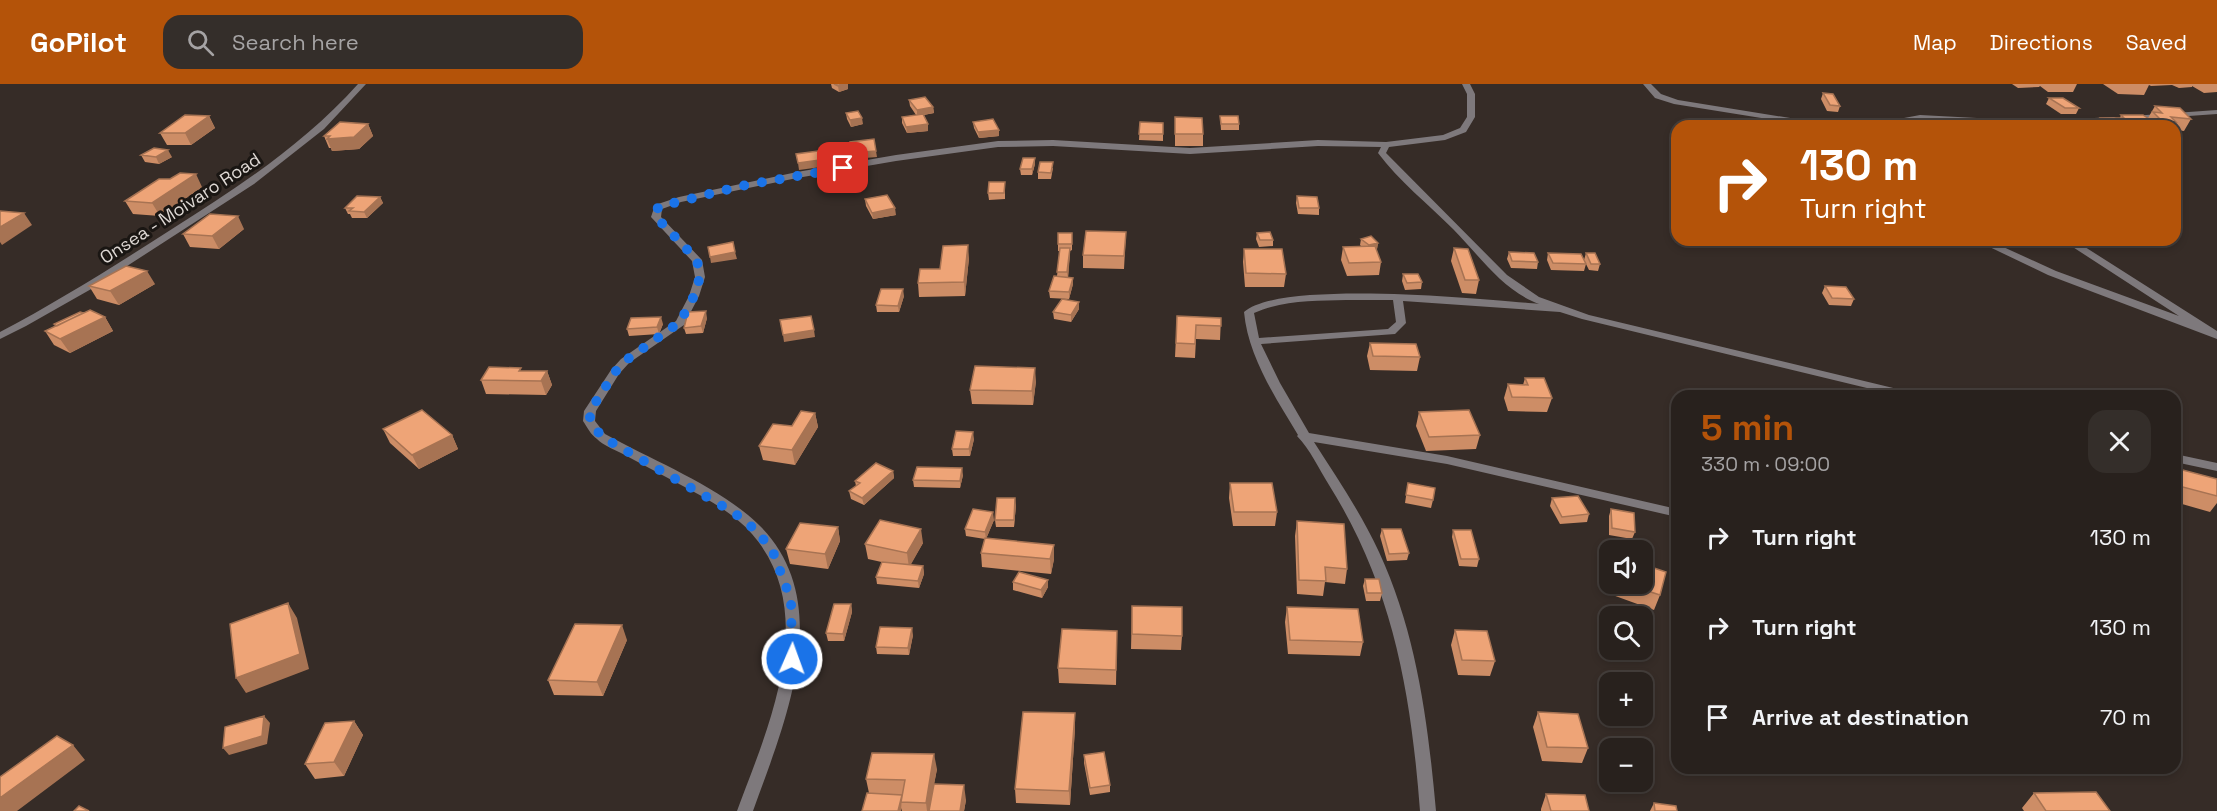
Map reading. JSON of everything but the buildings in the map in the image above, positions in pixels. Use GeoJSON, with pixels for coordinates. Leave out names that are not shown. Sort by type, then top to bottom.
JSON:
{"type":"FeatureCollection","features":[{"type":"Feature","properties":{"kind":"street","name":"Onsea - Moivaro Road"},"geometry":{"type":"LineString","coordinates":[[0,336],[110,273],[285,159],[322,128],[362,84]]}},
{"type":"Feature","properties":{"kind":"street"},"geometry":{"type":"LineString","coordinates":[[745,811],[775,727],[792,659],[791,600],[783,576],[773,552],[757,531],[733,512],[602,437],[590,421],[590,411],[615,372],[625,361],[680,322],[694,296],[700,277],[697,260],[656,217],[658,207],[679,200],[796,176],[907,156],[999,144],[1053,143],[1190,151],[1318,143],[1386,146],[1453,136],[1463,130],[1471,117],[1473,106],[1466,84]]}},
{"type":"Feature","properties":{"kind":"street"},"geometry":{"type":"LineString","coordinates":[[1647,84],[1658,96],[1677,102],[1790,120]]}},
{"type":"Feature","properties":{"kind":"street"},"geometry":{"type":"LineString","coordinates":[[2085,120],[2217,112]]}},
{"type":"Feature","properties":{"kind":"street"},"geometry":{"type":"LineString","coordinates":[[1907,120],[1920,117],[1978,120]]}},
{"type":"Feature","properties":{"kind":"street"},"geometry":{"type":"LineString","coordinates":[[1386,146],[1382,153],[1391,165],[1459,230],[1503,277],[1535,299],[1558,309]]}},
{"type":"Feature","properties":{"kind":"street"},"geometry":{"type":"LineString","coordinates":[[1993,246],[2042,269],[2213,333]]}},
{"type":"Feature","properties":{"kind":"street"},"geometry":{"type":"LineString","coordinates":[[2076,246],[2213,333]]}},
{"type":"Feature","properties":{"kind":"street"},"geometry":{"type":"LineString","coordinates":[[1256,340],[1391,332],[1401,323],[1398,298]]}},
{"type":"Feature","properties":{"kind":"street"},"geometry":{"type":"LineString","coordinates":[[1428,811],[1413,674],[1396,612],[1378,563],[1354,515],[1303,436],[1256,340],[1248,318],[1253,308],[1260,304],[1302,299],[1398,298],[1472,300],[1558,309],[1889,390]]}},
{"type":"Feature","properties":{"kind":"street"},"geometry":{"type":"LineString","coordinates":[[1303,436],[1447,460],[1671,512]]}},
{"type":"Feature","properties":{"kind":"street"},"geometry":{"type":"LineString","coordinates":[[2181,459],[2217,467]]}},
{"type":"Feature","properties":{"kind":"route"},"geometry":{"type":"LineString","coordinates":[[792,659],[791,600],[773,552],[757,531],[733,512],[602,437],[593,429],[590,411],[615,372],[625,361],[680,322],[694,296],[700,277],[697,260],[656,217],[658,207],[665,203],[741,186],[843,168]]}}]}
